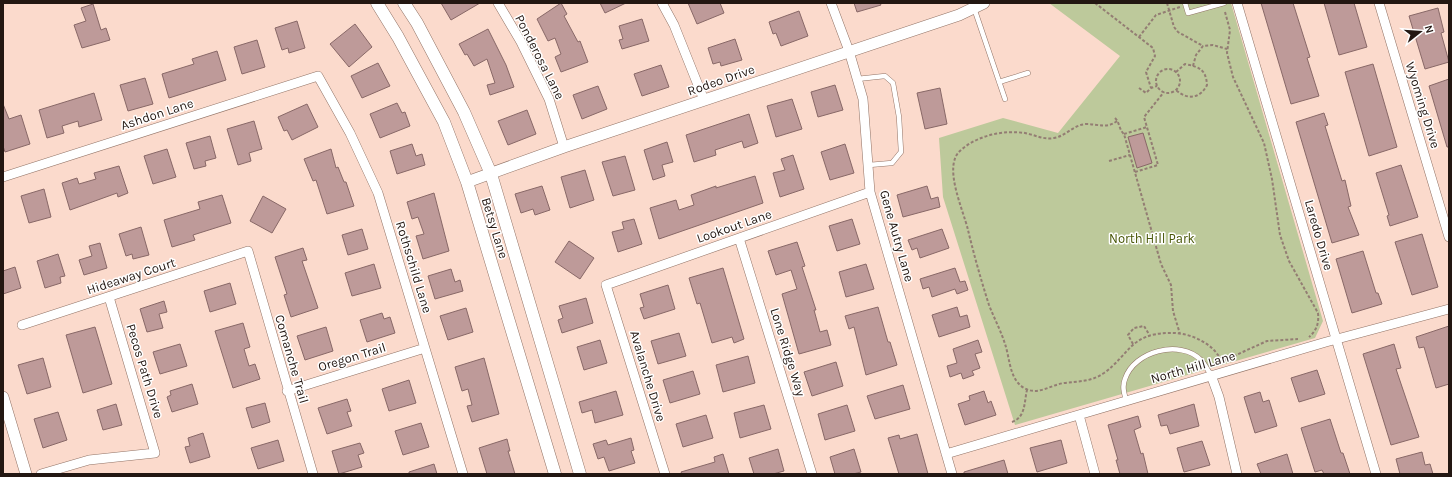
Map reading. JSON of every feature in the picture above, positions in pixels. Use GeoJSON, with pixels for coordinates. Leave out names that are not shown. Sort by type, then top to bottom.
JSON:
{"type":"FeatureCollection","features":[{"type":"Feature","properties":{"kind":"main road","name":"Betsy Lane"},"geometry":{"type":"LineString","coordinates":[[377,3],[398,36],[444,122],[467,182],[554,474]]}},
{"type":"Feature","properties":{"kind":"main road","name":"Betsy Lane"},"geometry":{"type":"LineString","coordinates":[[404,3],[417,23],[464,112],[491,174],[580,474]]}},
{"type":"Feature","properties":{"kind":"street","name":"Ponderosa Lane"},"geometry":{"type":"LineString","coordinates":[[498,3],[521,42],[549,99],[564,147]]}},
{"type":"Feature","properties":{"kind":"street"},"geometry":{"type":"LineString","coordinates":[[662,3],[674,25],[704,100]]}},
{"type":"Feature","properties":{"kind":"street","name":"Gene Autry Lane"},"geometry":{"type":"LineString","coordinates":[[831,3],[849,51],[863,99],[870,192],[952,474]]}},
{"type":"Feature","properties":{"kind":"street","name":"Laredo Drive"},"geometry":{"type":"LineString","coordinates":[[1237,3],[1376,474]]}},
{"type":"Feature","properties":{"kind":"street","name":"Wyoming Drive"},"geometry":{"type":"LineString","coordinates":[[1379,3],[1449,237]]}},
{"type":"Feature","properties":{"kind":"street","name":"Rodeo Drive"},"geometry":{"type":"LineString","coordinates":[[467,182],[564,147],[959,15],[979,5]]}},
{"type":"Feature","properties":{"kind":"street","name":"Ashdon Lane"},"geometry":{"type":"LineString","coordinates":[[3,176],[318,76]]}},
{"type":"Feature","properties":{"kind":"street","name":"Rothschild Lane"},"geometry":{"type":"LineString","coordinates":[[318,76],[350,133],[378,193],[463,474]]}},
{"type":"Feature","properties":{"kind":"street","name":"Lookout Lane"},"geometry":{"type":"LineString","coordinates":[[606,285],[870,192]]}},
{"type":"Feature","properties":{"kind":"street","name":"Lone Ridge Way"},"geometry":{"type":"LineString","coordinates":[[739,238],[812,474]]}},
{"type":"Feature","properties":{"kind":"street","name":"Hideaway Court"},"geometry":{"type":"LineString","coordinates":[[22,325],[248,251]]}},
{"type":"Feature","properties":{"kind":"street","name":"Comanche Trail"},"geometry":{"type":"LineString","coordinates":[[248,251],[287,391],[313,474]]}},
{"type":"Feature","properties":{"kind":"street","name":"Avalanche Drive"},"geometry":{"type":"LineString","coordinates":[[606,285],[665,474]]}},
{"type":"Feature","properties":{"kind":"street","name":"Pecos Path Drive"},"geometry":{"type":"LineString","coordinates":[[41,474],[89,460],[155,453],[109,297]]}},
{"type":"Feature","properties":{"kind":"street","name":"North Hill Lane"},"geometry":{"type":"LineString","coordinates":[[946,454],[1211,375],[1449,309]]}},
{"type":"Feature","properties":{"kind":"street","name":"Oregon Trail"},"geometry":{"type":"LineString","coordinates":[[287,391],[425,348]]}},
{"type":"Feature","properties":{"kind":"street"},"geometry":{"type":"LineString","coordinates":[[1211,375],[1219,397],[1237,474]]}},
{"type":"Feature","properties":{"kind":"street"},"geometry":{"type":"LineString","coordinates":[[3,397],[26,474]]}},
{"type":"Feature","properties":{"kind":"street"},"geometry":{"type":"LineString","coordinates":[[1079,415],[1095,474]]}},
{"type":"Feature","properties":{"kind":"lane"},"geometry":{"type":"LineString","coordinates":[[1185,4],[1188,13],[1224,3]]}},
{"type":"Feature","properties":{"kind":"lane"},"geometry":{"type":"LineString","coordinates":[[979,5],[1005,100]]}},
{"type":"Feature","properties":{"kind":"lane"},"geometry":{"type":"LineString","coordinates":[[999,82],[1028,73]]}},
{"type":"Feature","properties":{"kind":"lane"},"geometry":{"type":"LineString","coordinates":[[857,79],[885,76],[893,83],[899,117],[901,152],[892,163],[869,165]]}},
{"type":"Feature","properties":{"kind":"lane"},"geometry":{"type":"LineString","coordinates":[[1126,400],[1123,391],[1125,379],[1132,366],[1147,355],[1167,349],[1185,351],[1200,359],[1211,375]]}},
{"type":"Feature","properties":{"kind":"path"},"geometry":{"type":"LineString","coordinates":[[1095,3],[1153,48],[1155,56],[1146,72],[1151,88]]}},
{"type":"Feature","properties":{"kind":"path"},"geometry":{"type":"LineString","coordinates":[[1167,3],[1174,27],[1178,32],[1202,46],[1213,45],[1227,49]]}},
{"type":"Feature","properties":{"kind":"path"},"geometry":{"type":"LineString","coordinates":[[1139,37],[1156,15],[1185,4]]}},
{"type":"Feature","properties":{"kind":"path"},"geometry":{"type":"LineString","coordinates":[[1117,121],[1110,125],[1103,126],[1079,125],[1056,138],[1043,138],[1011,131],[1001,132],[970,144],[962,149],[954,159],[952,165],[954,181],[982,283],[1006,345],[1013,377],[1019,384],[1028,390],[1040,391],[1061,384],[1095,379],[1110,368],[1133,344],[1150,336],[1168,333],[1180,334],[1198,340],[1225,360],[1267,341],[1304,339],[1309,337],[1316,329],[1319,321],[1318,313],[1289,261],[1280,235],[1266,151],[1234,76],[1227,49],[1230,30],[1225,12]]}},
{"type":"Feature","properties":{"kind":"path"},"geometry":{"type":"LineString","coordinates":[[1193,66],[1196,55],[1202,46]]}},
{"type":"Feature","properties":{"kind":"path"},"geometry":{"type":"LineString","coordinates":[[1176,72],[1185,64],[1198,66],[1205,73],[1207,85],[1204,90],[1195,97],[1188,97],[1176,90]]}},
{"type":"Feature","properties":{"kind":"path"},"geometry":{"type":"LineString","coordinates":[[1168,69],[1176,72],[1180,82],[1176,90],[1170,93],[1164,92],[1158,86],[1157,78],[1161,72],[1168,69]]}},
{"type":"Feature","properties":{"kind":"path"},"geometry":{"type":"LineString","coordinates":[[1139,88],[1146,93],[1151,88],[1158,86]]}},
{"type":"Feature","properties":{"kind":"path"},"geometry":{"type":"LineString","coordinates":[[1135,172],[1158,165],[1144,117],[1164,92]]}},
{"type":"Feature","properties":{"kind":"path"},"geometry":{"type":"LineString","coordinates":[[1115,118],[1124,134],[1161,264],[1171,285],[1173,311],[1180,334]]}},
{"type":"Feature","properties":{"kind":"path"},"geometry":{"type":"LineString","coordinates":[[1124,134],[1147,127]]}},
{"type":"Feature","properties":{"kind":"path"},"geometry":{"type":"LineString","coordinates":[[1109,161],[1130,155]]}},
{"type":"Feature","properties":{"kind":"path"},"geometry":{"type":"LineString","coordinates":[[1133,344],[1128,335],[1134,328],[1144,326],[1150,336]]}},
{"type":"Feature","properties":{"kind":"path"},"geometry":{"type":"LineString","coordinates":[[1012,422],[1023,413],[1028,390]]}},
{"type":"Feature","properties":{"kind":"green space","name":"North Hill Park"},"geometry":{"type":"Polygon","coordinates":[[[1049,3],[1231,3],[1323,321],[1315,338],[1015,425],[943,197],[939,138],[1003,118],[1058,133],[1120,56],[1049,3]]]}},
{"type":"Feature","properties":{"kind":"building"},"geometry":{"type":"Polygon","coordinates":[[[441,3],[480,3],[451,20],[441,3]]]}},
{"type":"Feature","properties":{"kind":"building"},"geometry":{"type":"Polygon","coordinates":[[[561,3],[567,14],[564,16],[578,42],[580,41],[588,62],[561,72],[555,57],[561,54],[555,38],[548,41],[537,19],[561,3]]]}},
{"type":"Feature","properties":{"kind":"building"},"geometry":{"type":"Polygon","coordinates":[[[600,3],[626,3],[605,13],[600,3]]]}},
{"type":"Feature","properties":{"kind":"building"},"geometry":{"type":"Polygon","coordinates":[[[688,3],[720,3],[724,13],[697,24],[688,3]]]}},
{"type":"Feature","properties":{"kind":"building"},"geometry":{"type":"Polygon","coordinates":[[[854,3],[880,3],[881,5],[857,12],[854,3]]]}},
{"type":"Feature","properties":{"kind":"building"},"geometry":{"type":"Polygon","coordinates":[[[1261,3],[1293,3],[1310,57],[1307,58],[1319,96],[1291,104],[1261,3]]]}},
{"type":"Feature","properties":{"kind":"building"},"geometry":{"type":"Polygon","coordinates":[[[1324,3],[1354,3],[1367,47],[1339,55],[1324,3]]]}},
{"type":"Feature","properties":{"kind":"building"},"geometry":{"type":"Polygon","coordinates":[[[93,4],[101,30],[106,28],[110,40],[82,48],[74,25],[86,21],[81,8],[93,4]]]}},
{"type":"Feature","properties":{"kind":"building"},"geometry":{"type":"Polygon","coordinates":[[[1438,8],[1444,32],[1441,33],[1449,62],[1425,69],[1409,16],[1438,8]]]}},
{"type":"Feature","properties":{"kind":"building"},"geometry":{"type":"Polygon","coordinates":[[[799,11],[808,36],[781,46],[776,33],[773,34],[769,22],[799,11]]]}},
{"type":"Feature","properties":{"kind":"building"},"geometry":{"type":"Polygon","coordinates":[[[642,19],[649,41],[622,49],[619,40],[623,39],[619,26],[642,19]]]}},
{"type":"Feature","properties":{"kind":"building"},"geometry":{"type":"Polygon","coordinates":[[[297,21],[305,48],[289,53],[288,48],[282,50],[275,28],[297,21]]]}},
{"type":"Feature","properties":{"kind":"building"},"geometry":{"type":"Polygon","coordinates":[[[355,24],[372,47],[349,67],[330,44],[355,24]]]}},
{"type":"Feature","properties":{"kind":"building"},"geometry":{"type":"Polygon","coordinates":[[[488,29],[506,65],[514,87],[490,95],[487,85],[495,83],[487,59],[474,66],[467,54],[465,55],[459,44],[488,29]]]}},
{"type":"Feature","properties":{"kind":"building"},"geometry":{"type":"Polygon","coordinates":[[[735,39],[742,60],[721,66],[720,62],[713,64],[708,48],[735,39]]]}},
{"type":"Feature","properties":{"kind":"building"},"geometry":{"type":"Polygon","coordinates":[[[257,40],[265,67],[242,74],[234,47],[257,40]]]}},
{"type":"Feature","properties":{"kind":"building"},"geometry":{"type":"Polygon","coordinates":[[[217,51],[226,80],[169,98],[162,74],[194,64],[192,59],[217,51]]]}},
{"type":"Feature","properties":{"kind":"building"},"geometry":{"type":"Polygon","coordinates":[[[378,63],[390,86],[362,98],[351,76],[378,63]]]}},
{"type":"Feature","properties":{"kind":"building"},"geometry":{"type":"Polygon","coordinates":[[[1373,64],[1397,147],[1369,156],[1345,72],[1373,64]]]}},
{"type":"Feature","properties":{"kind":"building"},"geometry":{"type":"Polygon","coordinates":[[[661,65],[669,87],[642,96],[634,74],[661,65]]]}},
{"type":"Feature","properties":{"kind":"building"},"geometry":{"type":"Polygon","coordinates":[[[145,78],[153,104],[128,111],[120,85],[145,78]]]}},
{"type":"Feature","properties":{"kind":"building"},"geometry":{"type":"Polygon","coordinates":[[[1449,79],[1449,147],[1447,147],[1429,86],[1449,79]]]}},
{"type":"Feature","properties":{"kind":"building"},"geometry":{"type":"Polygon","coordinates":[[[835,85],[843,110],[818,117],[811,92],[835,85]]]}},
{"type":"Feature","properties":{"kind":"building"},"geometry":{"type":"Polygon","coordinates":[[[598,86],[607,109],[582,119],[573,95],[598,86]]]}},
{"type":"Feature","properties":{"kind":"building"},"geometry":{"type":"Polygon","coordinates":[[[940,88],[947,124],[925,129],[917,93],[940,88]]]}},
{"type":"Feature","properties":{"kind":"building"},"geometry":{"type":"Polygon","coordinates":[[[94,93],[102,120],[79,127],[78,121],[62,126],[64,133],[47,138],[39,110],[94,93]]]}},
{"type":"Feature","properties":{"kind":"building"},"geometry":{"type":"Polygon","coordinates":[[[792,99],[802,129],[776,137],[767,106],[792,99]]]}},
{"type":"Feature","properties":{"kind":"building"},"geometry":{"type":"Polygon","coordinates":[[[397,103],[402,113],[405,112],[410,126],[380,138],[370,114],[397,103]]]}},
{"type":"Feature","properties":{"kind":"building"},"geometry":{"type":"Polygon","coordinates":[[[3,104],[9,119],[21,115],[30,144],[5,152],[3,146],[3,104]]]}},
{"type":"Feature","properties":{"kind":"building"},"geometry":{"type":"Polygon","coordinates":[[[307,104],[318,127],[292,140],[287,130],[284,131],[278,117],[307,104]]]}},
{"type":"Feature","properties":{"kind":"building"},"geometry":{"type":"Polygon","coordinates":[[[527,110],[536,134],[508,145],[498,121],[527,110]]]}},
{"type":"Feature","properties":{"kind":"building"},"geometry":{"type":"Polygon","coordinates":[[[1324,113],[1328,125],[1325,126],[1342,181],[1345,180],[1351,206],[1348,207],[1359,235],[1332,243],[1296,122],[1324,113]]]}},
{"type":"Feature","properties":{"kind":"building"},"geometry":{"type":"Polygon","coordinates":[[[749,114],[758,143],[744,148],[742,141],[715,150],[716,155],[694,162],[686,135],[749,114]]]}},
{"type":"Feature","properties":{"kind":"building"},"geometry":{"type":"Polygon","coordinates":[[[254,121],[262,149],[249,153],[251,161],[238,165],[227,129],[254,121]]]}},
{"type":"Feature","properties":{"kind":"building"},"geometry":{"type":"Polygon","coordinates":[[[1143,133],[1152,163],[1137,168],[1128,137],[1143,133]]]}},
{"type":"Feature","properties":{"kind":"building"},"geometry":{"type":"Polygon","coordinates":[[[210,136],[216,158],[205,161],[206,166],[194,169],[186,143],[210,136]]]}},
{"type":"Feature","properties":{"kind":"building"},"geometry":{"type":"Polygon","coordinates":[[[667,142],[673,162],[662,165],[665,176],[653,180],[644,150],[667,142]]]}},
{"type":"Feature","properties":{"kind":"building"},"geometry":{"type":"Polygon","coordinates":[[[412,144],[416,156],[422,154],[425,165],[397,174],[390,151],[412,144]]]}},
{"type":"Feature","properties":{"kind":"building"},"geometry":{"type":"Polygon","coordinates":[[[845,144],[854,173],[830,180],[821,152],[845,144]]]}},
{"type":"Feature","properties":{"kind":"building"},"geometry":{"type":"Polygon","coordinates":[[[167,149],[176,177],[153,184],[144,156],[167,149]]]}},
{"type":"Feature","properties":{"kind":"building"},"geometry":{"type":"Polygon","coordinates":[[[331,149],[336,168],[338,167],[344,182],[346,182],[354,206],[327,214],[316,180],[313,181],[304,159],[331,149]]]}},
{"type":"Feature","properties":{"kind":"building"},"geometry":{"type":"Polygon","coordinates":[[[793,155],[804,189],[780,197],[773,173],[785,170],[781,159],[793,155]]]}},
{"type":"Feature","properties":{"kind":"building"},"geometry":{"type":"Polygon","coordinates":[[[625,156],[635,190],[613,196],[602,162],[625,156]]]}},
{"type":"Feature","properties":{"kind":"building"},"geometry":{"type":"Polygon","coordinates":[[[1401,165],[1418,217],[1390,226],[1387,216],[1389,215],[1376,173],[1401,165]]]}},
{"type":"Feature","properties":{"kind":"building"},"geometry":{"type":"Polygon","coordinates":[[[119,166],[128,193],[118,197],[117,193],[70,210],[62,183],[77,178],[79,184],[96,179],[94,173],[119,166]]]}},
{"type":"Feature","properties":{"kind":"building"},"geometry":{"type":"Polygon","coordinates":[[[585,170],[594,200],[570,208],[561,177],[585,170]]]}},
{"type":"Feature","properties":{"kind":"building"},"geometry":{"type":"Polygon","coordinates":[[[755,176],[763,203],[659,239],[650,208],[676,200],[679,210],[694,205],[691,195],[716,186],[716,188],[755,176]]]}},
{"type":"Feature","properties":{"kind":"building"},"geometry":{"type":"Polygon","coordinates":[[[542,186],[550,210],[535,215],[533,209],[521,213],[515,194],[542,186]]]}},
{"type":"Feature","properties":{"kind":"building"},"geometry":{"type":"Polygon","coordinates":[[[927,186],[931,199],[938,197],[940,207],[903,217],[897,195],[927,186]]]}},
{"type":"Feature","properties":{"kind":"building"},"geometry":{"type":"Polygon","coordinates":[[[44,189],[51,217],[29,223],[21,196],[44,189]]]}},
{"type":"Feature","properties":{"kind":"building"},"geometry":{"type":"Polygon","coordinates":[[[434,193],[449,251],[423,259],[416,236],[424,234],[418,217],[412,219],[407,202],[434,193]]]}},
{"type":"Feature","properties":{"kind":"building"},"geometry":{"type":"Polygon","coordinates":[[[222,195],[231,223],[193,235],[195,240],[172,247],[164,220],[200,209],[198,202],[222,195]]]}},
{"type":"Feature","properties":{"kind":"building"},"geometry":{"type":"Polygon","coordinates":[[[263,196],[286,209],[272,233],[250,221],[263,196]]]}},
{"type":"Feature","properties":{"kind":"building"},"geometry":{"type":"Polygon","coordinates":[[[634,219],[642,244],[618,252],[612,232],[624,229],[622,222],[634,219]]]}},
{"type":"Feature","properties":{"kind":"building"},"geometry":{"type":"Polygon","coordinates":[[[852,219],[860,244],[837,251],[829,226],[852,219]]]}},
{"type":"Feature","properties":{"kind":"building"},"geometry":{"type":"Polygon","coordinates":[[[141,227],[149,255],[133,259],[132,254],[126,256],[119,234],[141,227]]]}},
{"type":"Feature","properties":{"kind":"building"},"geometry":{"type":"Polygon","coordinates":[[[362,229],[368,249],[348,255],[342,235],[362,229]]]}},
{"type":"Feature","properties":{"kind":"building"},"geometry":{"type":"Polygon","coordinates":[[[942,229],[949,248],[920,258],[917,248],[912,250],[908,240],[942,229]]]}},
{"type":"Feature","properties":{"kind":"building"},"geometry":{"type":"Polygon","coordinates":[[[1422,234],[1438,287],[1412,295],[1395,242],[1422,234]]]}},
{"type":"Feature","properties":{"kind":"building"},"geometry":{"type":"Polygon","coordinates":[[[569,241],[594,258],[580,279],[555,262],[569,241]]]}},
{"type":"Feature","properties":{"kind":"building"},"geometry":{"type":"Polygon","coordinates":[[[797,242],[805,266],[802,267],[816,310],[814,310],[820,332],[827,330],[831,345],[799,354],[782,294],[797,289],[791,270],[776,275],[768,251],[797,242]]]}},
{"type":"Feature","properties":{"kind":"building"},"geometry":{"type":"Polygon","coordinates":[[[100,243],[107,268],[84,275],[79,260],[92,256],[89,246],[100,243]]]}},
{"type":"Feature","properties":{"kind":"building"},"geometry":{"type":"Polygon","coordinates":[[[303,248],[307,260],[302,261],[318,308],[291,317],[284,295],[287,294],[275,257],[303,248]]]}},
{"type":"Feature","properties":{"kind":"building"},"geometry":{"type":"Polygon","coordinates":[[[1363,251],[1376,293],[1378,293],[1382,304],[1352,313],[1336,259],[1363,251]]]}},
{"type":"Feature","properties":{"kind":"building"},"geometry":{"type":"Polygon","coordinates":[[[58,254],[65,276],[60,277],[61,283],[45,288],[37,261],[58,254]]]}},
{"type":"Feature","properties":{"kind":"building"},"geometry":{"type":"Polygon","coordinates":[[[374,264],[381,288],[352,296],[345,273],[374,264]]]}},
{"type":"Feature","properties":{"kind":"building"},"geometry":{"type":"Polygon","coordinates":[[[866,264],[874,289],[846,297],[839,272],[866,264]]]}},
{"type":"Feature","properties":{"kind":"building"},"geometry":{"type":"Polygon","coordinates":[[[15,267],[21,288],[3,294],[3,271],[15,267]]]}},
{"type":"Feature","properties":{"kind":"building"},"geometry":{"type":"Polygon","coordinates":[[[723,268],[744,339],[734,343],[732,337],[712,343],[700,303],[697,304],[689,278],[723,268]]]}},
{"type":"Feature","properties":{"kind":"building"},"geometry":{"type":"Polygon","coordinates":[[[955,268],[960,282],[965,281],[968,290],[957,294],[955,289],[932,297],[929,287],[923,289],[920,279],[955,268]]]}},
{"type":"Feature","properties":{"kind":"building"},"geometry":{"type":"Polygon","coordinates":[[[451,269],[455,282],[460,280],[463,291],[435,299],[428,276],[451,269]]]}},
{"type":"Feature","properties":{"kind":"building"},"geometry":{"type":"Polygon","coordinates":[[[230,283],[236,304],[210,312],[204,291],[230,283]]]}},
{"type":"Feature","properties":{"kind":"building"},"geometry":{"type":"Polygon","coordinates":[[[668,285],[675,309],[644,319],[640,308],[644,307],[640,294],[668,285]]]}},
{"type":"Feature","properties":{"kind":"building"},"geometry":{"type":"Polygon","coordinates":[[[586,298],[593,323],[562,333],[558,320],[563,318],[559,306],[586,298]]]}},
{"type":"Feature","properties":{"kind":"building"},"geometry":{"type":"Polygon","coordinates":[[[164,301],[167,312],[159,314],[163,328],[147,332],[140,309],[164,301]]]}},
{"type":"Feature","properties":{"kind":"building"},"geometry":{"type":"Polygon","coordinates":[[[878,307],[888,342],[890,342],[897,365],[866,375],[854,327],[849,329],[845,316],[878,307]]]}},
{"type":"Feature","properties":{"kind":"building"},"geometry":{"type":"Polygon","coordinates":[[[957,307],[960,317],[967,315],[970,327],[939,337],[932,315],[957,307]]]}},
{"type":"Feature","properties":{"kind":"building"},"geometry":{"type":"Polygon","coordinates":[[[466,308],[473,332],[448,340],[440,316],[466,308]]]}},
{"type":"Feature","properties":{"kind":"building"},"geometry":{"type":"Polygon","coordinates":[[[382,313],[384,319],[390,317],[395,333],[367,342],[360,320],[382,313]]]}},
{"type":"Feature","properties":{"kind":"building"},"geometry":{"type":"Polygon","coordinates":[[[243,323],[250,347],[244,349],[249,366],[255,364],[260,379],[233,388],[215,331],[243,323]]]}},
{"type":"Feature","properties":{"kind":"building"},"geometry":{"type":"Polygon","coordinates":[[[1449,326],[1449,384],[1436,388],[1424,347],[1419,348],[1416,337],[1449,326]]]}},
{"type":"Feature","properties":{"kind":"building"},"geometry":{"type":"Polygon","coordinates":[[[95,327],[112,384],[83,393],[66,335],[95,327]]]}},
{"type":"Feature","properties":{"kind":"building"},"geometry":{"type":"Polygon","coordinates":[[[326,327],[333,351],[305,360],[297,336],[326,327]]]}},
{"type":"Feature","properties":{"kind":"building"},"geometry":{"type":"Polygon","coordinates":[[[679,333],[686,356],[658,364],[651,341],[679,333]]]}},
{"type":"Feature","properties":{"kind":"building"},"geometry":{"type":"Polygon","coordinates":[[[600,340],[607,363],[584,370],[577,347],[600,340]]]}},
{"type":"Feature","properties":{"kind":"building"},"geometry":{"type":"Polygon","coordinates":[[[978,340],[982,352],[975,354],[980,368],[972,371],[974,375],[963,379],[961,373],[950,377],[947,366],[957,363],[953,349],[978,340]]]}},
{"type":"Feature","properties":{"kind":"building"},"geometry":{"type":"Polygon","coordinates":[[[180,344],[187,366],[160,374],[153,352],[180,344]]]}},
{"type":"Feature","properties":{"kind":"building"},"geometry":{"type":"Polygon","coordinates":[[[1394,344],[1401,368],[1396,369],[1419,437],[1391,445],[1363,354],[1394,344]]]}},
{"type":"Feature","properties":{"kind":"building"},"geometry":{"type":"Polygon","coordinates":[[[748,356],[755,383],[723,392],[716,365],[748,356]]]}},
{"type":"Feature","properties":{"kind":"building"},"geometry":{"type":"Polygon","coordinates":[[[43,358],[51,387],[27,394],[18,365],[43,358]]]}},
{"type":"Feature","properties":{"kind":"building"},"geometry":{"type":"Polygon","coordinates":[[[484,358],[499,414],[472,422],[467,406],[472,405],[468,389],[462,391],[455,367],[484,358]]]}},
{"type":"Feature","properties":{"kind":"building"},"geometry":{"type":"Polygon","coordinates":[[[836,362],[843,386],[812,396],[804,372],[836,362]]]}},
{"type":"Feature","properties":{"kind":"building"},"geometry":{"type":"Polygon","coordinates":[[[1317,370],[1325,394],[1299,402],[1291,378],[1317,370]]]}},
{"type":"Feature","properties":{"kind":"building"},"geometry":{"type":"Polygon","coordinates":[[[693,371],[700,394],[670,403],[663,380],[693,371]]]}},
{"type":"Feature","properties":{"kind":"building"},"geometry":{"type":"Polygon","coordinates":[[[409,380],[416,403],[389,411],[382,389],[409,380]]]}},
{"type":"Feature","properties":{"kind":"building"},"geometry":{"type":"Polygon","coordinates":[[[192,384],[198,404],[172,412],[167,397],[171,395],[170,391],[192,384]]]}},
{"type":"Feature","properties":{"kind":"building"},"geometry":{"type":"Polygon","coordinates":[[[903,385],[910,409],[875,419],[867,396],[903,385]]]}},
{"type":"Feature","properties":{"kind":"building"},"geometry":{"type":"Polygon","coordinates":[[[616,391],[623,415],[595,423],[592,410],[582,413],[579,402],[616,391]]]}},
{"type":"Feature","properties":{"kind":"building"},"geometry":{"type":"Polygon","coordinates":[[[984,391],[988,403],[991,401],[996,415],[965,425],[958,404],[970,400],[969,396],[984,391]]]}},
{"type":"Feature","properties":{"kind":"building"},"geometry":{"type":"Polygon","coordinates":[[[1260,392],[1263,402],[1269,400],[1277,426],[1255,433],[1244,397],[1260,392]]]}},
{"type":"Feature","properties":{"kind":"building"},"geometry":{"type":"Polygon","coordinates":[[[347,399],[351,411],[347,412],[352,426],[327,434],[318,408],[347,399]]]}},
{"type":"Feature","properties":{"kind":"building"},"geometry":{"type":"Polygon","coordinates":[[[265,403],[270,422],[252,428],[246,408],[265,403]]]}},
{"type":"Feature","properties":{"kind":"building"},"geometry":{"type":"Polygon","coordinates":[[[116,404],[122,425],[103,430],[97,410],[116,404]]]}},
{"type":"Feature","properties":{"kind":"building"},"geometry":{"type":"Polygon","coordinates":[[[1194,404],[1199,426],[1170,434],[1167,425],[1161,426],[1158,415],[1194,404]]]}},
{"type":"Feature","properties":{"kind":"building"},"geometry":{"type":"Polygon","coordinates":[[[764,405],[771,429],[740,438],[734,413],[764,405]]]}},
{"type":"Feature","properties":{"kind":"building"},"geometry":{"type":"Polygon","coordinates":[[[847,405],[855,431],[825,440],[818,414],[847,405]]]}},
{"type":"Feature","properties":{"kind":"building"},"geometry":{"type":"Polygon","coordinates":[[[58,412],[67,440],[43,448],[34,419],[58,412]]]}},
{"type":"Feature","properties":{"kind":"building"},"geometry":{"type":"Polygon","coordinates":[[[706,415],[713,438],[683,447],[676,424],[706,415]]]}},
{"type":"Feature","properties":{"kind":"building"},"geometry":{"type":"Polygon","coordinates":[[[1138,416],[1141,427],[1134,430],[1141,454],[1143,453],[1148,474],[1120,474],[1116,460],[1118,460],[1108,425],[1138,416]]]}},
{"type":"Feature","properties":{"kind":"building"},"geometry":{"type":"Polygon","coordinates":[[[1330,419],[1341,453],[1343,453],[1350,474],[1324,474],[1322,470],[1315,472],[1301,428],[1330,419]]]}},
{"type":"Feature","properties":{"kind":"building"},"geometry":{"type":"Polygon","coordinates":[[[421,423],[429,447],[403,455],[395,431],[421,423]]]}},
{"type":"Feature","properties":{"kind":"building"},"geometry":{"type":"Polygon","coordinates":[[[203,433],[210,457],[190,463],[185,447],[190,446],[188,438],[203,433]]]}},
{"type":"Feature","properties":{"kind":"building"},"geometry":{"type":"Polygon","coordinates":[[[917,434],[928,474],[899,474],[888,438],[899,435],[900,439],[917,434]]]}},
{"type":"Feature","properties":{"kind":"building"},"geometry":{"type":"Polygon","coordinates":[[[631,438],[634,450],[631,451],[635,463],[609,471],[604,457],[598,459],[593,444],[606,440],[608,445],[631,438]]]}},
{"type":"Feature","properties":{"kind":"building"},"geometry":{"type":"Polygon","coordinates":[[[507,439],[510,451],[508,451],[515,474],[487,474],[479,448],[507,439]]]}},
{"type":"Feature","properties":{"kind":"building"},"geometry":{"type":"Polygon","coordinates":[[[278,440],[284,461],[258,469],[251,448],[278,440]]]}},
{"type":"Feature","properties":{"kind":"building"},"geometry":{"type":"Polygon","coordinates":[[[1061,440],[1067,463],[1037,472],[1030,448],[1061,440]]]}},
{"type":"Feature","properties":{"kind":"building"},"geometry":{"type":"Polygon","coordinates":[[[1202,441],[1210,465],[1184,472],[1177,448],[1202,441]]]}},
{"type":"Feature","properties":{"kind":"building"},"geometry":{"type":"Polygon","coordinates":[[[360,443],[364,453],[358,455],[362,467],[339,474],[332,451],[360,443]]]}},
{"type":"Feature","properties":{"kind":"building"},"geometry":{"type":"Polygon","coordinates":[[[778,449],[784,471],[773,474],[754,474],[749,458],[778,449]]]}},
{"type":"Feature","properties":{"kind":"building"},"geometry":{"type":"Polygon","coordinates":[[[854,449],[861,472],[853,474],[835,474],[830,457],[854,449]]]}},
{"type":"Feature","properties":{"kind":"building"},"geometry":{"type":"Polygon","coordinates":[[[1422,452],[1425,465],[1430,464],[1433,474],[1400,474],[1396,459],[1422,452]]]}},
{"type":"Feature","properties":{"kind":"building"},"geometry":{"type":"Polygon","coordinates":[[[723,454],[729,474],[682,474],[681,472],[715,462],[714,457],[723,454]]]}},
{"type":"Feature","properties":{"kind":"building"},"geometry":{"type":"Polygon","coordinates":[[[1287,454],[1293,474],[1261,474],[1257,464],[1287,454]]]}},
{"type":"Feature","properties":{"kind":"building"},"geometry":{"type":"Polygon","coordinates":[[[1004,460],[1008,474],[964,474],[964,472],[1004,460]]]}},
{"type":"Feature","properties":{"kind":"building"},"geometry":{"type":"Polygon","coordinates":[[[434,464],[437,474],[409,474],[409,472],[434,464]]]}}]}
